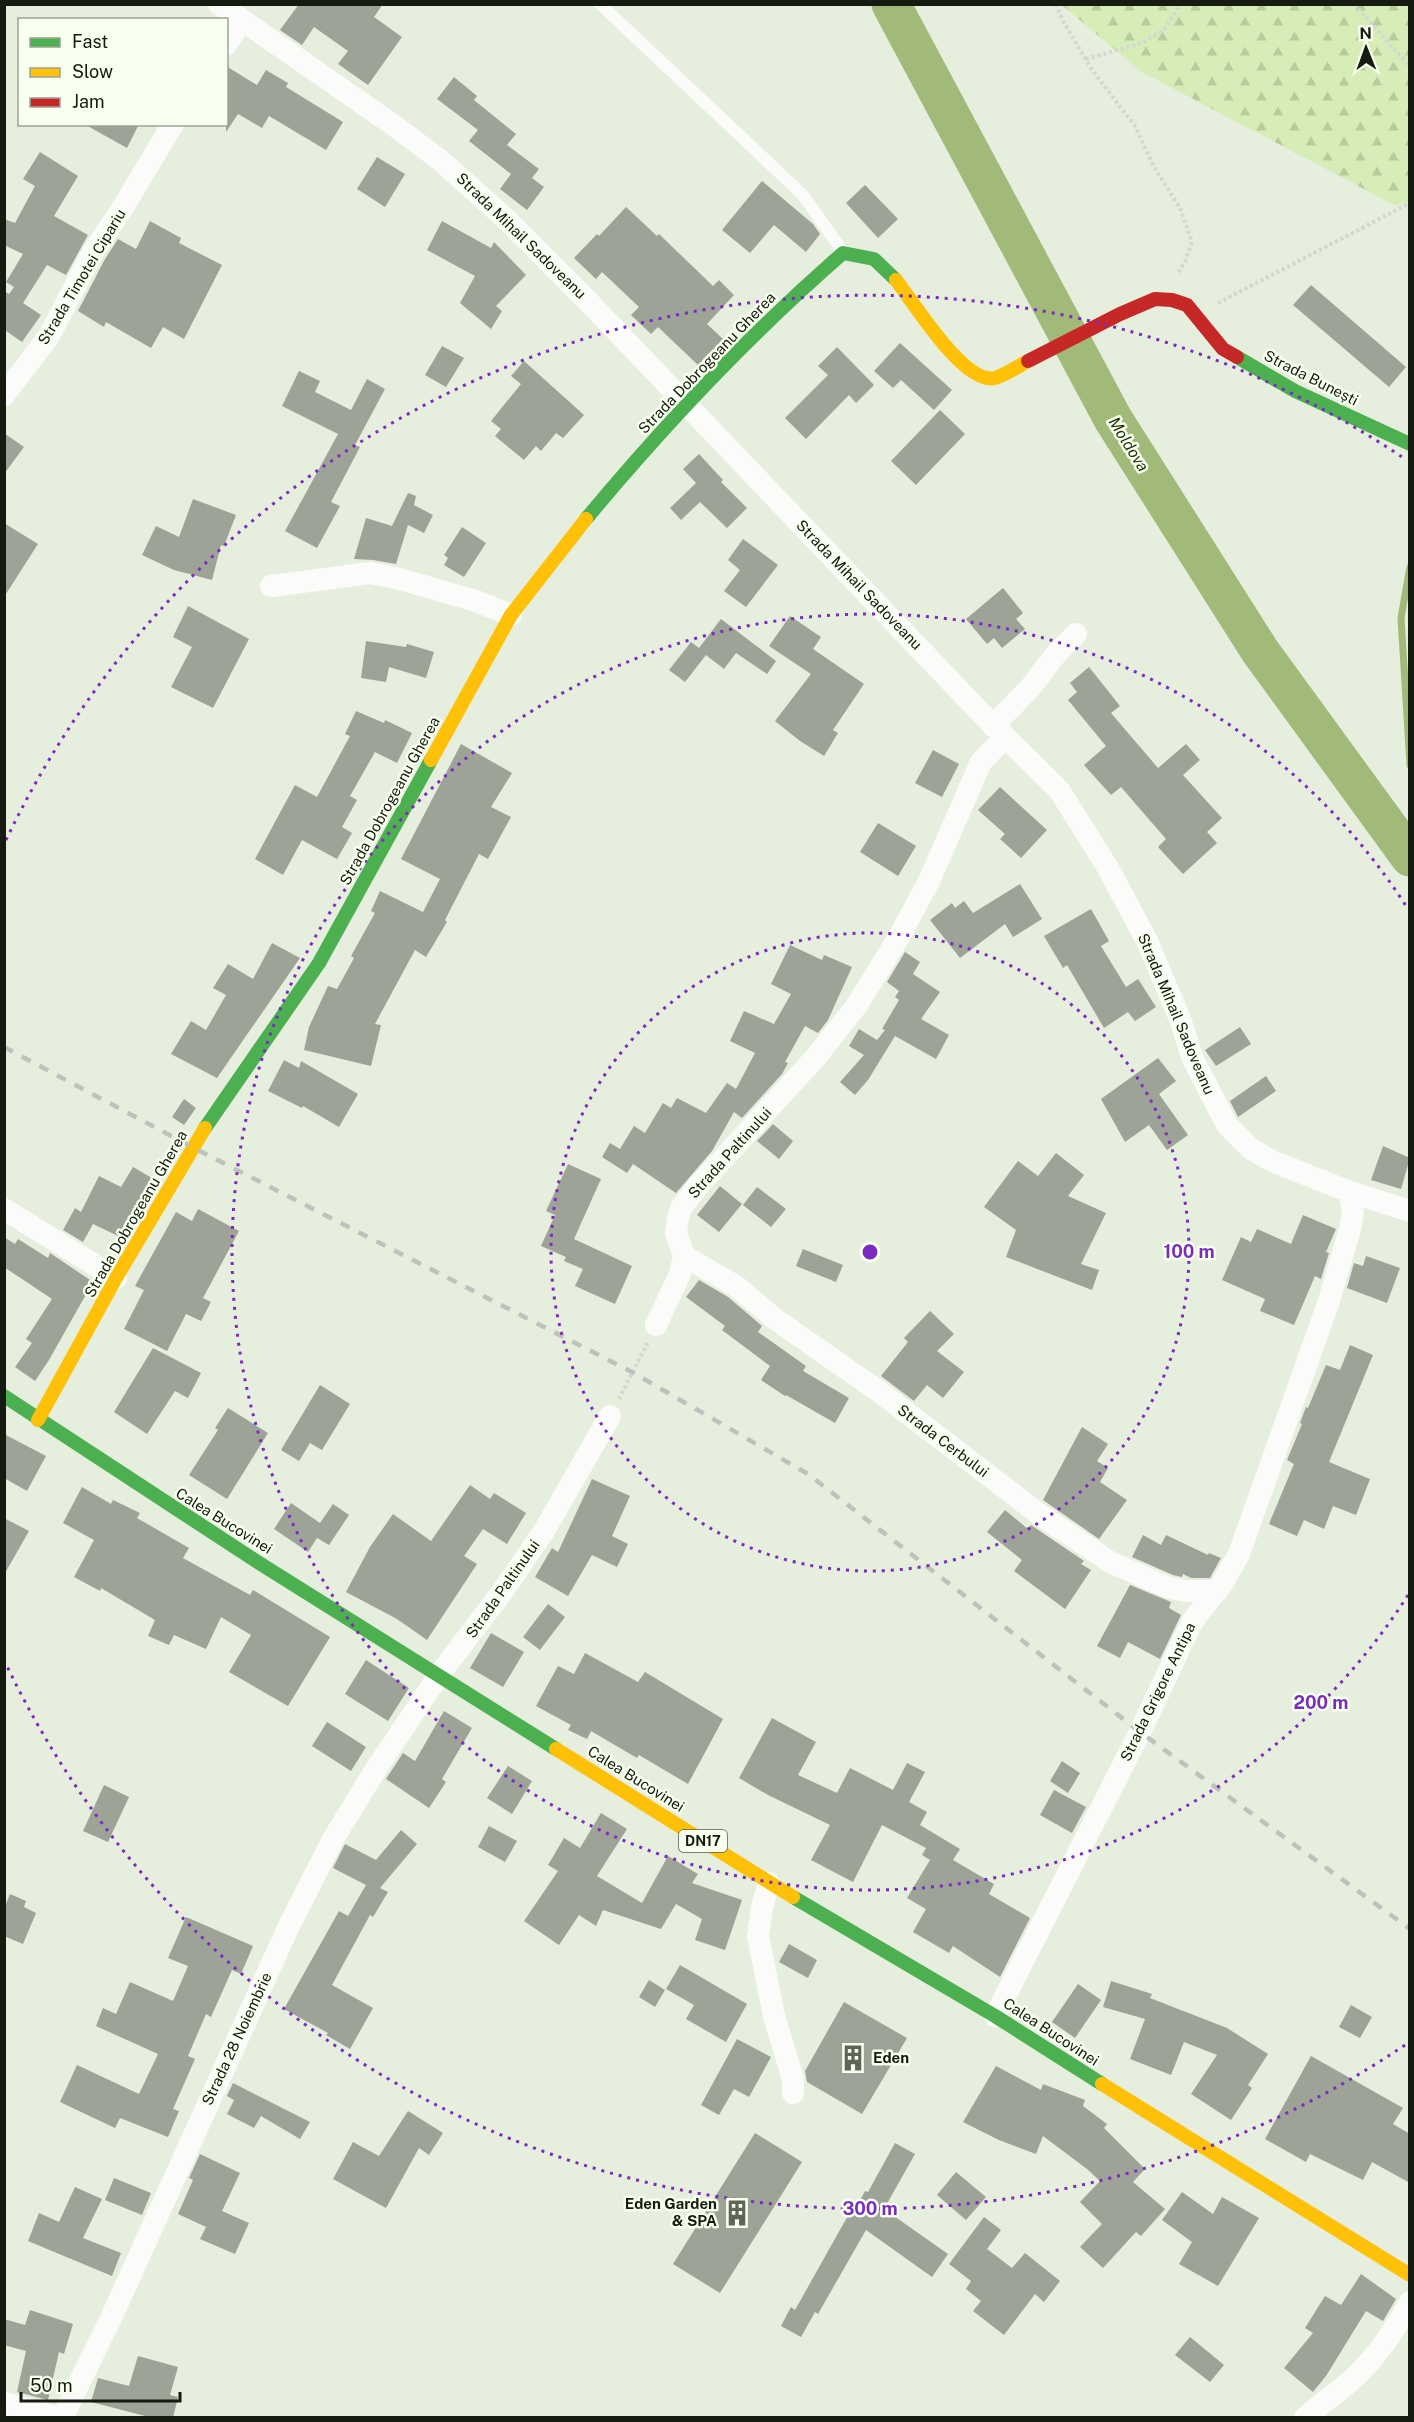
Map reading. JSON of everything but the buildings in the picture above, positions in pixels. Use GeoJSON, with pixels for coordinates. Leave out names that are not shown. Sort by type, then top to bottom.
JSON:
{"type":"FeatureCollection","features":[{"type":"Feature","properties":{"kind":"main road"},"geometry":{"type":"LineString","coordinates":[[843,253],[874,259],[890,272],[959,363],[977,376],[994,378],[1155,299],[1172,300]]}},
{"type":"Feature","properties":{"kind":"main road","name":"Strada Dobrogeanu Gherea"},"geometry":{"type":"LineString","coordinates":[[38,1420],[116,1278],[192,1147],[319,963],[511,615],[543,570],[685,404],[798,292],[843,253]]}},
{"type":"Feature","properties":{"kind":"main road","name":"Strada Bunești"},"geometry":{"type":"LineString","coordinates":[[1172,300],[1187,305],[1223,349],[1261,372],[1295,391],[1410,444]]}},
{"type":"Feature","properties":{"kind":"main road","name":"Calea Bucovinei"},"geometry":{"type":"LineString","coordinates":[[4,1396],[256,1561],[769,1883],[995,2016],[1207,2151],[1410,2275]]}},
{"type":"Feature","properties":{"kind":"street","name":"Strada Mihail Sadoveanu"},"geometry":{"type":"LineString","coordinates":[[219,4],[331,80],[440,160],[537,249],[999,731],[1059,790],[1108,868],[1147,941],[1180,1019],[1193,1059],[1227,1125],[1251,1149],[1272,1161],[1350,1192],[1410,1211]]}},
{"type":"Feature","properties":{"kind":"street"},"geometry":{"type":"LineString","coordinates":[[228,42],[242,21]]}},
{"type":"Feature","properties":{"kind":"street","name":"Strada Timotei Cipariu"},"geometry":{"type":"LineString","coordinates":[[4,395],[49,336],[93,252],[172,126]]}},
{"type":"Feature","properties":{"kind":"street"},"geometry":{"type":"LineString","coordinates":[[271,586],[370,573],[396,578],[476,601],[511,615]]}},
{"type":"Feature","properties":{"kind":"street","name":"Strada Paltinului"},"geometry":{"type":"LineString","coordinates":[[684,1256],[676,1233],[681,1208],[698,1186],[816,1057],[857,1005],[899,937],[929,881],[981,762],[999,731],[1056,654],[1076,634]]}},
{"type":"Feature","properties":{"kind":"street","name":"Strada Grigore Antipa"},"geometry":{"type":"LineString","coordinates":[[995,2016],[1140,1732],[1193,1620],[1217,1591],[1239,1554],[1329,1301],[1350,1229],[1353,1213],[1350,1192]]}},
{"type":"Feature","properties":{"kind":"street"},"geometry":{"type":"LineString","coordinates":[[4,1209],[116,1278]]}},
{"type":"Feature","properties":{"kind":"street"},"geometry":{"type":"LineString","coordinates":[[656,1324],[680,1274],[684,1256]]}},
{"type":"Feature","properties":{"kind":"street","name":"Strada Cerbului"},"geometry":{"type":"LineString","coordinates":[[684,1256],[736,1286],[775,1319],[881,1393],[1039,1514],[1110,1562],[1169,1588],[1186,1591],[1217,1591]]}},
{"type":"Feature","properties":{"kind":"street","name":"Strada Paltinului"},"geometry":{"type":"LineString","coordinates":[[439,1675],[538,1540],[610,1416]]}},
{"type":"Feature","properties":{"kind":"street","name":"Strada 28 Noiembrie"},"geometry":{"type":"LineString","coordinates":[[62,2418],[111,2318],[211,2094],[317,1869],[378,1766],[439,1675]]}},
{"type":"Feature","properties":{"kind":"street"},"geometry":{"type":"LineString","coordinates":[[769,1883],[762,1907],[758,1936],[774,2016],[793,2079],[793,2093]]}},
{"type":"Feature","properties":{"kind":"street"},"geometry":{"type":"LineString","coordinates":[[1305,2418],[1354,2379],[1385,2343],[1410,2302]]}},
{"type":"Feature","properties":{"kind":"street"},"geometry":{"type":"LineString","coordinates":[[4,2403],[62,2418]]}},
{"type":"Feature","properties":{"kind":"lane"},"geometry":{"type":"LineString","coordinates":[[600,4],[803,195],[843,253]]}},
{"type":"Feature","properties":{"kind":"path"},"geometry":{"type":"LineString","coordinates":[[1056,4],[1086,59],[1107,91],[1128,114],[1153,165],[1180,208],[1192,242],[1185,262],[1174,277],[1172,300]]}},
{"type":"Feature","properties":{"kind":"path"},"geometry":{"type":"LineString","coordinates":[[1086,59],[1142,44],[1164,30],[1181,4]]}},
{"type":"Feature","properties":{"kind":"path"},"geometry":{"type":"LineString","coordinates":[[1354,4],[1410,67]]}},
{"type":"Feature","properties":{"kind":"path"},"geometry":{"type":"LineString","coordinates":[[1207,328],[1216,304],[1410,203]]}},
{"type":"Feature","properties":{"kind":"path"},"geometry":{"type":"LineString","coordinates":[[610,1416],[656,1324]]}},
{"type":"Feature","properties":{"kind":"green space"},"geometry":{"type":"Polygon","coordinates":[[[1062,5],[1409,5],[1409,201],[1396,206],[1140,71],[1062,5]]]}},
{"type":"Feature","properties":{"kind":"waterway","name":"Moldova"},"geometry":{"type":"LineString","coordinates":[[891,4],[1113,419],[1260,651],[1410,857]]}},
{"type":"Feature","properties":{"kind":"waterway"},"geometry":{"type":"LineString","coordinates":[[1410,567],[1401,618],[1410,765]]}},
{"type":"Feature","properties":{"kind":"railway"},"geometry":{"type":"LineString","coordinates":[[4,1047],[192,1147],[632,1372],[808,1474],[1140,1732],[1410,1929]]}},
{"type":"Feature","properties":{"kind":"traffic: fast"},"geometry":{"type":"LineString","coordinates":[[586,519],[709,381],[775,315],[843,253],[874,259],[896,280]]}},
{"type":"Feature","properties":{"kind":"traffic: fast"},"geometry":{"type":"LineString","coordinates":[[1237,357],[1295,391],[1410,444]]}},
{"type":"Feature","properties":{"kind":"traffic: fast"},"geometry":{"type":"LineString","coordinates":[[205,1128],[319,963],[431,760]]}},
{"type":"Feature","properties":{"kind":"traffic: fast"},"geometry":{"type":"LineString","coordinates":[[4,1396],[256,1561],[556,1749]]}},
{"type":"Feature","properties":{"kind":"traffic: fast"},"geometry":{"type":"LineString","coordinates":[[793,1897],[995,2016],[1102,2084]]}},
{"type":"Feature","properties":{"kind":"traffic: slow"},"geometry":{"type":"LineString","coordinates":[[896,280],[927,323],[969,369],[983,377],[995,378],[1028,361]]}},
{"type":"Feature","properties":{"kind":"traffic: slow"},"geometry":{"type":"LineString","coordinates":[[431,760],[511,615],[586,519]]}},
{"type":"Feature","properties":{"kind":"traffic: slow"},"geometry":{"type":"LineString","coordinates":[[38,1420],[116,1278],[205,1128]]}},
{"type":"Feature","properties":{"kind":"traffic: slow"},"geometry":{"type":"LineString","coordinates":[[556,1749],[793,1897]]}},
{"type":"Feature","properties":{"kind":"traffic: slow"},"geometry":{"type":"LineString","coordinates":[[1102,2084],[1410,2275]]}},
{"type":"Feature","properties":{"kind":"traffic: jam"},"geometry":{"type":"LineString","coordinates":[[1028,361],[1120,314],[1155,299],[1172,300],[1187,305],[1223,349],[1237,357]]}},
{"type":"Feature","properties":{"kind":"place","name":"Eden"},"geometry":{"type":"Point","coordinates":[853,2058]}},
{"type":"Feature","properties":{"kind":"place","name":"Eden Garden & SPA"},"geometry":{"type":"Point","coordinates":[737,2213]}}]}
